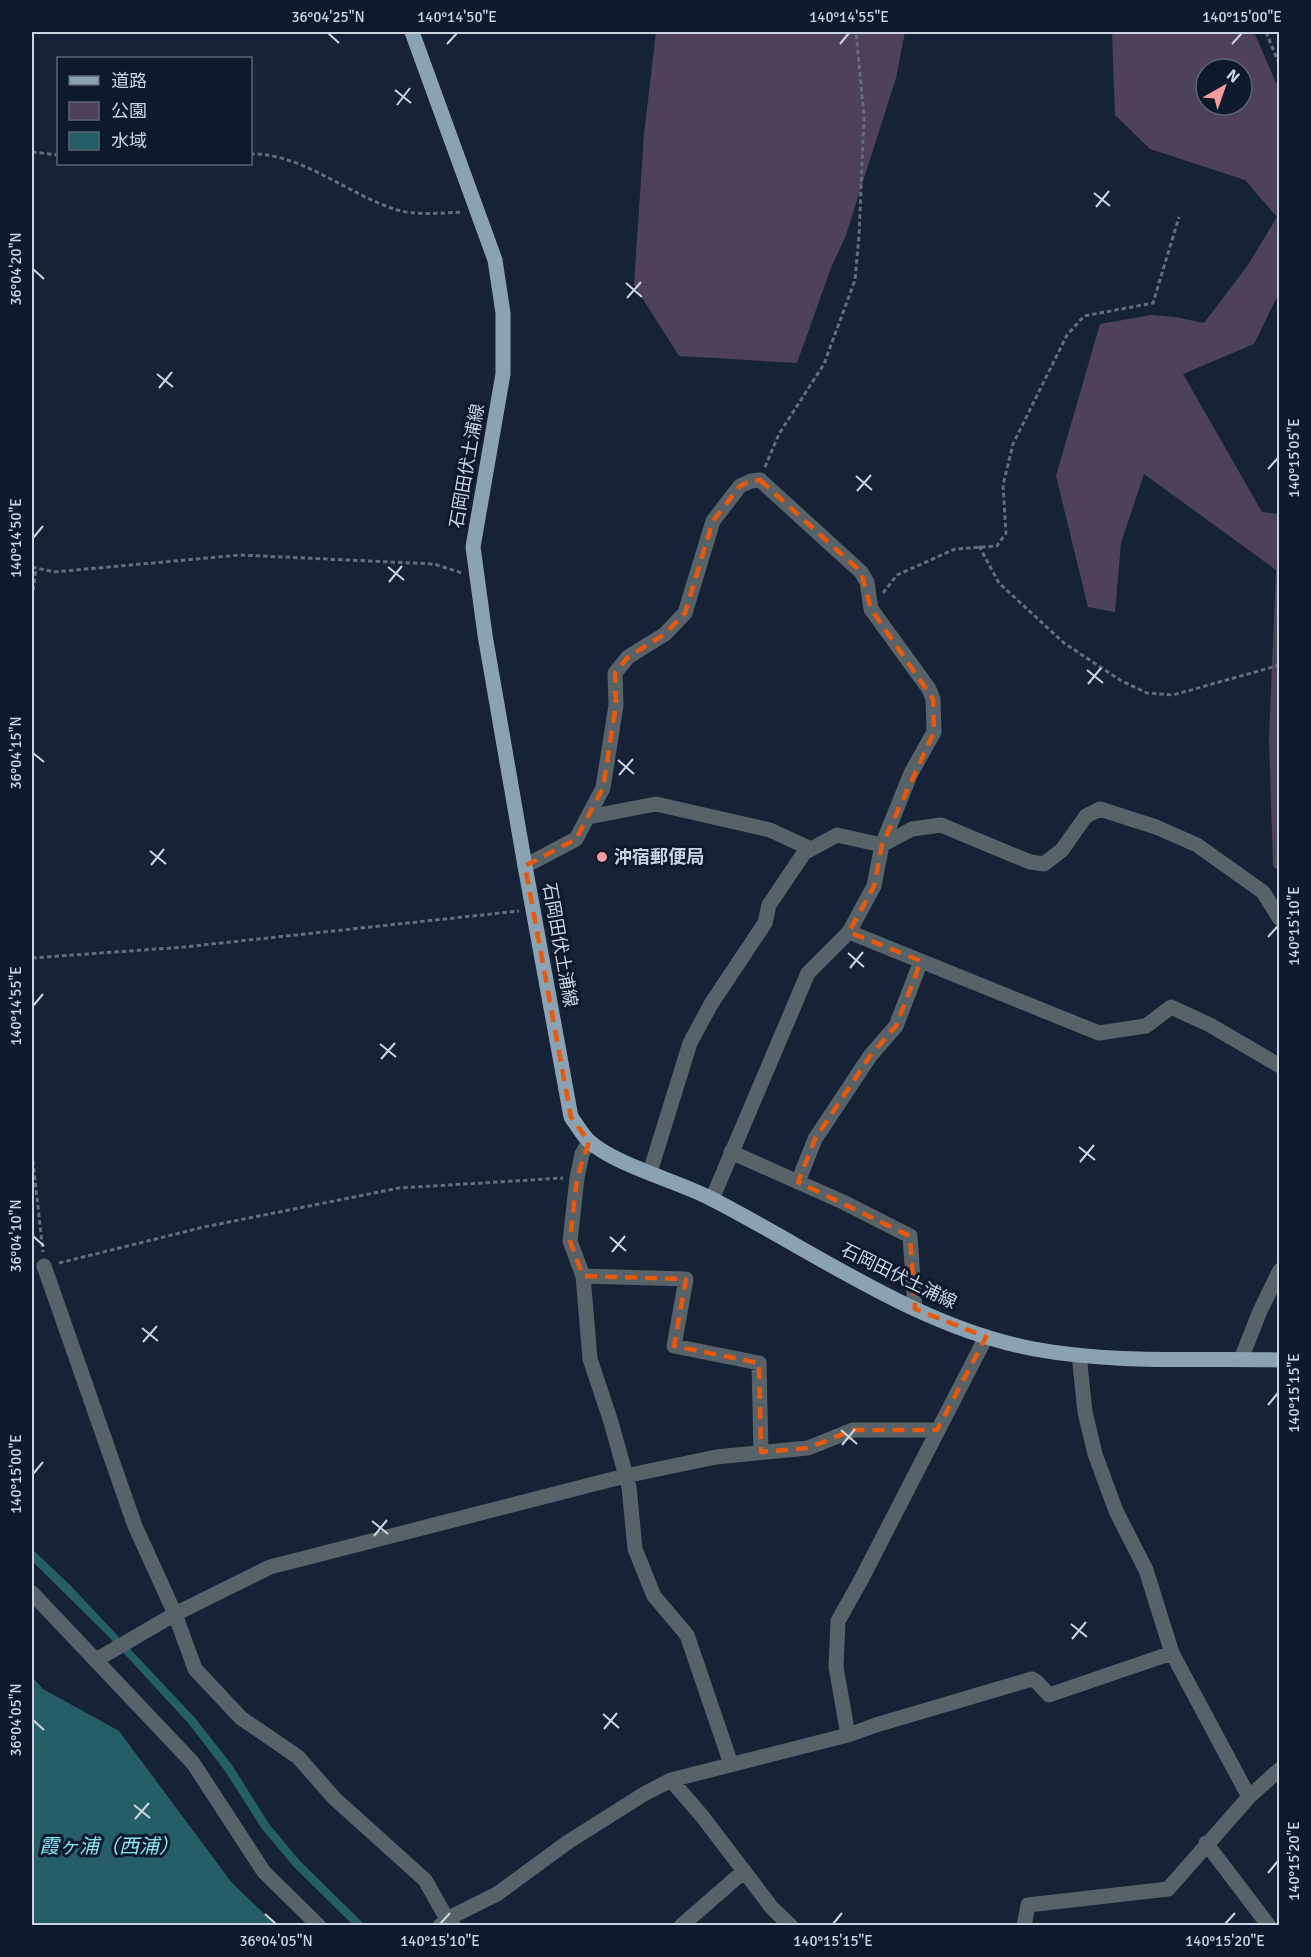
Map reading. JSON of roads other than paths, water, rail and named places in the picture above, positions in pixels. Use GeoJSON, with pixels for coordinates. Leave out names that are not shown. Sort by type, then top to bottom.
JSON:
{"type":"FeatureCollection","features":[{"type":"Feature","properties":{"kind":"main road","name":"石岡田伏土浦線"},"geometry":{"type":"LineString","coordinates":[[412,32],[495,260],[503,313],[503,374],[473,547],[525,866],[572,1117],[589,1142],[617,1158],[712,1199],[806,1252],[915,1308],[986,1337],[1033,1349],[1079,1355],[1158,1361],[1280,1360]]}},
{"type":"Feature","properties":{"kind":"street"},"geometry":{"type":"LineString","coordinates":[[525,866],[576,839],[603,788],[616,705],[615,673],[628,657],[665,634],[685,613],[713,521],[740,486],[760,480],[861,573],[867,582],[871,609],[929,689],[933,699],[934,732],[911,773],[882,845],[874,886],[849,932],[808,973],[712,1199]]}},
{"type":"Feature","properties":{"kind":"street"},"geometry":{"type":"LineString","coordinates":[[588,817],[656,804],[770,830],[811,849]]}},
{"type":"Feature","properties":{"kind":"street"},"geometry":{"type":"LineString","coordinates":[[650,1172],[690,1043],[711,1004],[765,922],[769,905],[804,853],[837,835],[882,845],[912,829],[941,825],[1030,862],[1044,864],[1062,850],[1086,816],[1100,809],[1156,827],[1197,845],[1263,892],[1280,920]]}},
{"type":"Feature","properties":{"kind":"street"},"geometry":{"type":"LineString","coordinates":[[849,932],[1099,1033],[1146,1026],[1171,1007],[1210,1025],[1280,1066]]}},
{"type":"Feature","properties":{"kind":"street"},"geometry":{"type":"LineString","coordinates":[[798,1182],[815,1139],[870,1056],[896,1026],[921,961]]}},
{"type":"Feature","properties":{"kind":"street"},"geometry":{"type":"LineString","coordinates":[[589,1142],[582,1154],[576,1178],[570,1241],[583,1276],[590,1359],[629,1487],[635,1549],[654,1596],[687,1635],[731,1764]]}},
{"type":"Feature","properties":{"kind":"street"},"geometry":{"type":"LineString","coordinates":[[731,1152],[910,1236],[915,1308]]}},
{"type":"Feature","properties":{"kind":"street"},"geometry":{"type":"LineString","coordinates":[[45,1266],[135,1526],[175,1614],[195,1669],[241,1718],[298,1757],[334,1798],[425,1880],[447,1923],[497,1894],[568,1842],[644,1794],[671,1780],[848,1736],[876,1725],[1032,1679],[1049,1695],[1172,1653]]}},
{"type":"Feature","properties":{"kind":"street"},"geometry":{"type":"LineString","coordinates":[[1241,1359],[1260,1311],[1280,1270]]}},
{"type":"Feature","properties":{"kind":"street"},"geometry":{"type":"LineString","coordinates":[[583,1276],[686,1279],[674,1346],[759,1363],[761,1452]]}},
{"type":"Feature","properties":{"kind":"street"},"geometry":{"type":"LineString","coordinates":[[848,1736],[836,1667],[838,1621],[986,1337]]}},
{"type":"Feature","properties":{"kind":"street"},"geometry":{"type":"LineString","coordinates":[[1079,1355],[1086,1412],[1095,1454],[1116,1511],[1146,1570],[1172,1653],[1249,1797]]}},
{"type":"Feature","properties":{"kind":"street"},"geometry":{"type":"LineString","coordinates":[[96,1660],[175,1614],[270,1567],[625,1476],[716,1457],[807,1448],[853,1430],[937,1430]]}},
{"type":"Feature","properties":{"kind":"street"},"geometry":{"type":"LineString","coordinates":[[32,1593],[193,1763],[264,1872],[319,1926]]}},
{"type":"Feature","properties":{"kind":"street"},"geometry":{"type":"LineString","coordinates":[[1024,1926],[1028,1905],[1168,1889],[1206,1843],[1249,1797],[1280,1769]]}},
{"type":"Feature","properties":{"kind":"street"},"geometry":{"type":"LineString","coordinates":[[671,1780],[702,1816],[772,1908],[791,1926]]}},
{"type":"Feature","properties":{"kind":"street"},"geometry":{"type":"LineString","coordinates":[[1206,1843],[1269,1926]]}},
{"type":"Feature","properties":{"kind":"street"},"geometry":{"type":"LineString","coordinates":[[681,1926],[744,1872]]}},
{"type":"Feature","properties":{"kind":"water"},"geometry":{"type":"Polygon","coordinates":[[[32,1549],[70,1585],[195,1718],[232,1765],[269,1824],[300,1861],[365,1925],[353,1925],[294,1867],[262,1829],[225,1771],[189,1724],[109,1637],[32,1561],[32,1549]]]}},
{"type":"Feature","properties":{"kind":"water","name":"霞ヶ浦（西浦）"},"geometry":{"type":"Polygon","coordinates":[[[32,1677],[43,1689],[119,1731],[232,1883],[276,1925],[32,1925],[32,1677]]]}},
{"type":"Feature","properties":{"kind":"place","name":"沖宿郵便局"},"geometry":{"type":"Point","coordinates":[602,857]}}]}
